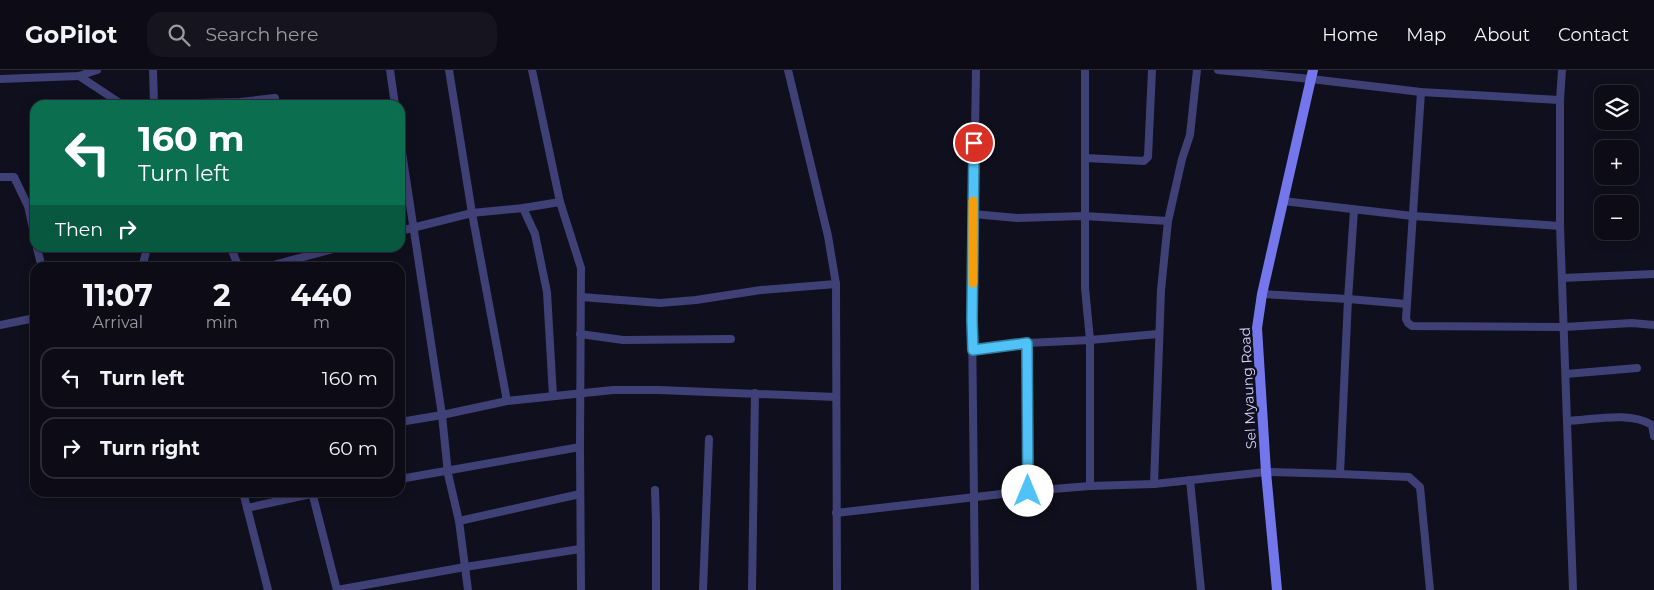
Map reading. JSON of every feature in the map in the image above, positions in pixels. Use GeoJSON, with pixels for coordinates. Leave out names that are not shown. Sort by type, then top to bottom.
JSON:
{"type":"FeatureCollection","features":[{"type":"Feature","properties":{"kind":"main road","name":"Sel Myaung Road"},"geometry":{"type":"LineString","coordinates":[[1276,590],[1257,328],[1262,294],[1312,74]]}},
{"type":"Feature","properties":{"kind":"street"},"geometry":{"type":"LineString","coordinates":[[0,78],[79,76],[94,70]]}},
{"type":"Feature","properties":{"kind":"street"},"geometry":{"type":"LineString","coordinates":[[153,70],[154,100]]}},
{"type":"Feature","properties":{"kind":"street"},"geometry":{"type":"LineString","coordinates":[[390,70],[394,100]]}},
{"type":"Feature","properties":{"kind":"street"},"geometry":{"type":"LineString","coordinates":[[448,70],[507,401]]}},
{"type":"Feature","properties":{"kind":"street"},"geometry":{"type":"LineString","coordinates":[[532,70],[560,202],[581,268],[581,590]]}},
{"type":"Feature","properties":{"kind":"street"},"geometry":{"type":"LineString","coordinates":[[788,70],[828,236],[836,284],[837,590]]}},
{"type":"Feature","properties":{"kind":"street"},"geometry":{"type":"LineString","coordinates":[[975,590],[972,320],[976,70]]}},
{"type":"Feature","properties":{"kind":"street"},"geometry":{"type":"LineString","coordinates":[[1085,70],[1084,216],[1085,288],[1090,340],[1090,486]]}},
{"type":"Feature","properties":{"kind":"street"},"geometry":{"type":"LineString","coordinates":[[1085,158],[1144,161],[1148,157],[1152,70]]}},
{"type":"Feature","properties":{"kind":"street"},"geometry":{"type":"LineString","coordinates":[[1154,484],[1158,334],[1168,221],[1182,159],[1190,135],[1197,70]]}},
{"type":"Feature","properties":{"kind":"street"},"geometry":{"type":"LineString","coordinates":[[1218,70],[1312,74],[1421,92],[1560,100]]}},
{"type":"Feature","properties":{"kind":"street"},"geometry":{"type":"LineString","coordinates":[[1562,70],[1560,100],[1560,226],[1573,590]]}},
{"type":"Feature","properties":{"kind":"street"},"geometry":{"type":"LineString","coordinates":[[79,76],[116,100]]}},
{"type":"Feature","properties":{"kind":"street"},"geometry":{"type":"LineString","coordinates":[[1421,92],[1406,319],[1408,323],[1412,326],[1564,327],[1632,323],[1654,325]]}},
{"type":"Feature","properties":{"kind":"street"},"geometry":{"type":"LineString","coordinates":[[257,100],[274,98]]}},
{"type":"Feature","properties":{"kind":"street"},"geometry":{"type":"LineString","coordinates":[[405,173],[442,415],[448,470],[459,521],[468,590]]}},
{"type":"Feature","properties":{"kind":"street"},"geometry":{"type":"LineString","coordinates":[[0,176],[14,177],[28,206],[30,215]]}},
{"type":"Feature","properties":{"kind":"street"},"geometry":{"type":"LineString","coordinates":[[1283,201],[1413,216],[1560,226]]}},
{"type":"Feature","properties":{"kind":"street"},"geometry":{"type":"LineString","coordinates":[[405,229],[472,213],[560,202]]}},
{"type":"Feature","properties":{"kind":"street"},"geometry":{"type":"LineString","coordinates":[[523,208],[535,234],[547,292],[553,396]]}},
{"type":"Feature","properties":{"kind":"street"},"geometry":{"type":"LineString","coordinates":[[1340,474],[1354,210]]}},
{"type":"Feature","properties":{"kind":"street"},"geometry":{"type":"LineString","coordinates":[[973,214],[1017,218],[1084,216],[1168,221]]}},
{"type":"Feature","properties":{"kind":"street"},"geometry":{"type":"LineString","coordinates":[[284,262],[322,252]]}},
{"type":"Feature","properties":{"kind":"street"},"geometry":{"type":"LineString","coordinates":[[1562,278],[1654,274]]}},
{"type":"Feature","properties":{"kind":"street"},"geometry":{"type":"LineString","coordinates":[[580,297],[660,303],[696,300],[761,290],[836,284]]}},
{"type":"Feature","properties":{"kind":"street"},"geometry":{"type":"LineString","coordinates":[[1262,294],[1407,304]]}},
{"type":"Feature","properties":{"kind":"street"},"geometry":{"type":"LineString","coordinates":[[0,325],[30,319]]}},
{"type":"Feature","properties":{"kind":"street"},"geometry":{"type":"LineString","coordinates":[[580,334],[623,340],[731,339]]}},
{"type":"Feature","properties":{"kind":"street"},"geometry":{"type":"LineString","coordinates":[[973,350],[1027,343],[1158,334]]}},
{"type":"Feature","properties":{"kind":"street"},"geometry":{"type":"LineString","coordinates":[[1027,343],[1028,491]]}},
{"type":"Feature","properties":{"kind":"street"},"geometry":{"type":"LineString","coordinates":[[1566,374],[1637,368]]}},
{"type":"Feature","properties":{"kind":"street"},"geometry":{"type":"LineString","coordinates":[[405,421],[507,401],[613,390],[836,397]]}},
{"type":"Feature","properties":{"kind":"street"},"geometry":{"type":"LineString","coordinates":[[752,590],[755,393]]}},
{"type":"Feature","properties":{"kind":"street"},"geometry":{"type":"LineString","coordinates":[[1567,421],[1630,417],[1643,420],[1652,425],[1654,436]]}},
{"type":"Feature","properties":{"kind":"street"},"geometry":{"type":"LineString","coordinates":[[703,590],[709,439]]}},
{"type":"Feature","properties":{"kind":"street"},"geometry":{"type":"LineString","coordinates":[[405,477],[580,447]]}},
{"type":"Feature","properties":{"kind":"street"},"geometry":{"type":"LineString","coordinates":[[836,513],[1028,491],[1090,486],[1154,484],[1266,472],[1409,477],[1420,486],[1430,590]]}},
{"type":"Feature","properties":{"kind":"street"},"geometry":{"type":"LineString","coordinates":[[1190,480],[1201,590]]}},
{"type":"Feature","properties":{"kind":"street"},"geometry":{"type":"LineString","coordinates":[[655,490],[656,590]]}},
{"type":"Feature","properties":{"kind":"street"},"geometry":{"type":"LineString","coordinates":[[459,521],[580,494]]}},
{"type":"Feature","properties":{"kind":"street"},"geometry":{"type":"LineString","coordinates":[[244,497],[268,590]]}},
{"type":"Feature","properties":{"kind":"street"},"geometry":{"type":"LineString","coordinates":[[247,508],[297,497]]}},
{"type":"Feature","properties":{"kind":"street"},"geometry":{"type":"LineString","coordinates":[[316,497],[337,590],[580,549]]}},
{"type":"Feature","properties":{"kind":"slow traffic"},"geometry":{"type":"LineString","coordinates":[[973,201],[973,283]]}},
{"type":"Feature","properties":{"kind":"route"},"geometry":{"type":"LineString","coordinates":[[974,143],[973,350],[1027,343],[1028,491]]}}]}
